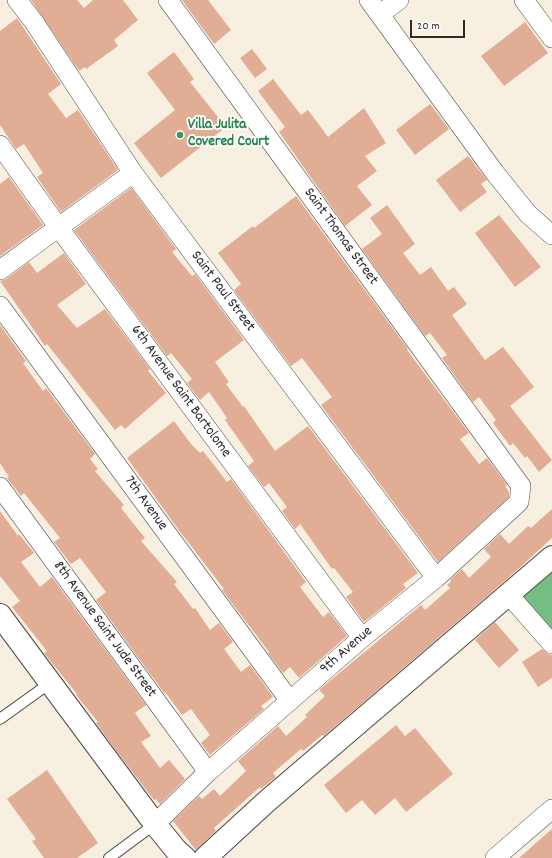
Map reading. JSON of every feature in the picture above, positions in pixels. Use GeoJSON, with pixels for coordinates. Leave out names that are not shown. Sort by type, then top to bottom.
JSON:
{"type":"FeatureCollection","features":[{"type":"Feature","properties":{"kind":"street","name":"Saint Paul Street"},"geometry":{"type":"LineString","coordinates":[[17,0],[34,22],[133,173],[436,578]]}},
{"type":"Feature","properties":{"kind":"street","name":"Saint Thomas Street"},"geometry":{"type":"LineString","coordinates":[[168,0],[512,474]]}},
{"type":"Feature","properties":{"kind":"street"},"geometry":{"type":"LineString","coordinates":[[399,0],[374,7],[495,173],[528,214],[552,235]]}},
{"type":"Feature","properties":{"kind":"street"},"geometry":{"type":"LineString","coordinates":[[524,0],[552,38]]}},
{"type":"Feature","properties":{"kind":"street","name":"6th Avenue Saint Bartolome"},"geometry":{"type":"LineString","coordinates":[[0,144],[60,228],[362,638]]}},
{"type":"Feature","properties":{"kind":"street"},"geometry":{"type":"LineString","coordinates":[[0,270],[60,228],[133,173]]}},
{"type":"Feature","properties":{"kind":"street","name":"7th Avenue"},"geometry":{"type":"LineString","coordinates":[[0,306],[290,701]]}},
{"type":"Feature","properties":{"kind":"street","name":"9th Avenue"},"geometry":{"type":"LineString","coordinates":[[155,824],[208,772],[362,638],[436,578],[519,502],[521,486],[512,474]]}},
{"type":"Feature","properties":{"kind":"street","name":"8th Avenue Saint Jude Street"},"geometry":{"type":"LineString","coordinates":[[0,487],[208,772]]}},
{"type":"Feature","properties":{"kind":"street"},"geometry":{"type":"LineString","coordinates":[[205,858],[266,802],[552,558]]}},
{"type":"Feature","properties":{"kind":"street"},"geometry":{"type":"LineString","coordinates":[[509,595],[552,644]]}},
{"type":"Feature","properties":{"kind":"street"},"geometry":{"type":"LineString","coordinates":[[0,615],[155,824],[176,850],[185,858]]}},
{"type":"Feature","properties":{"kind":"street"},"geometry":{"type":"LineString","coordinates":[[495,858],[552,809]]}},
{"type":"Feature","properties":{"kind":"lane"},"geometry":{"type":"LineString","coordinates":[[0,719],[50,683]]}},
{"type":"Feature","properties":{"kind":"lane"},"geometry":{"type":"LineString","coordinates":[[109,858],[155,824]]}},
{"type":"Feature","properties":{"kind":"green space"},"geometry":{"type":"Polygon","coordinates":[[[552,566],[552,630],[518,596],[552,566]]]}},
{"type":"Feature","properties":{"kind":"building"},"geometry":{"type":"Polygon","coordinates":[[[31,0],[77,0],[84,8],[93,0],[123,0],[138,20],[114,40],[118,46],[86,69],[85,67],[79,71],[31,0]]]}},
{"type":"Feature","properties":{"kind":"building"},"geometry":{"type":"Polygon","coordinates":[[[182,0],[208,0],[231,30],[214,44],[182,0]]]}},
{"type":"Feature","properties":{"kind":"building"},"geometry":{"type":"Polygon","coordinates":[[[17,18],[61,84],[48,94],[66,118],[78,110],[118,170],[61,212],[37,177],[43,173],[24,144],[16,149],[0,125],[0,31],[17,18]]]}},
{"type":"Feature","properties":{"kind":"building"},"geometry":{"type":"Polygon","coordinates":[[[525,22],[548,53],[504,86],[481,56],[525,22]]]}},
{"type":"Feature","properties":{"kind":"building"},"geometry":{"type":"Polygon","coordinates":[[[252,49],[267,69],[255,78],[240,58],[252,49]]]}},
{"type":"Feature","properties":{"kind":"building","name":"Villa Julita Covered Court"},"geometry":{"type":"Polygon","coordinates":[[[174,52],[194,79],[190,82],[226,127],[161,178],[134,143],[175,110],[147,73],[174,52]]]}},
{"type":"Feature","properties":{"kind":"building"},"geometry":{"type":"Polygon","coordinates":[[[273,79],[301,115],[308,110],[328,137],[364,108],[386,143],[365,156],[377,171],[357,186],[372,205],[345,226],[279,132],[285,127],[258,91],[273,79]]]}},
{"type":"Feature","properties":{"kind":"building"},"geometry":{"type":"Polygon","coordinates":[[[430,104],[449,129],[415,155],[396,130],[430,104]]]}},
{"type":"Feature","properties":{"kind":"building"},"geometry":{"type":"Polygon","coordinates":[[[468,156],[487,180],[481,184],[487,192],[460,212],[436,180],[468,156]]]}},
{"type":"Feature","properties":{"kind":"building"},"geometry":{"type":"Polygon","coordinates":[[[9,177],[43,225],[0,256],[0,184],[9,177]]]}},
{"type":"Feature","properties":{"kind":"building"},"geometry":{"type":"Polygon","coordinates":[[[131,188],[176,249],[172,252],[192,276],[195,274],[244,340],[215,362],[229,382],[226,384],[243,407],[244,406],[275,451],[308,426],[418,573],[403,584],[406,588],[364,622],[346,597],[353,592],[334,568],[332,569],[300,524],[295,529],[282,511],[287,507],[269,483],[264,487],[248,466],[254,461],[225,420],[227,418],[209,392],[200,400],[187,383],[192,379],[171,353],[167,356],[74,230],[131,188]]]}},
{"type":"Feature","properties":{"kind":"building"},"geometry":{"type":"Polygon","coordinates":[[[296,196],[469,433],[460,439],[479,464],[487,458],[507,485],[505,486],[509,492],[509,497],[438,562],[321,405],[332,397],[302,358],[291,366],[234,290],[241,284],[218,253],[296,196]]]}},
{"type":"Feature","properties":{"kind":"building"},"geometry":{"type":"Polygon","coordinates":[[[387,205],[415,244],[403,253],[420,275],[431,267],[448,291],[454,287],[467,304],[452,315],[485,360],[503,347],[534,387],[510,406],[552,460],[539,472],[527,456],[525,458],[513,443],[510,446],[493,423],[496,420],[479,397],[473,402],[442,358],[447,355],[430,333],[425,336],[362,249],[382,234],[370,218],[387,205]]]}},
{"type":"Feature","properties":{"kind":"building"},"geometry":{"type":"Polygon","coordinates":[[[499,215],[541,267],[515,287],[475,233],[499,215]]]}},
{"type":"Feature","properties":{"kind":"building"},"geometry":{"type":"Polygon","coordinates":[[[64,253],[86,284],[57,305],[77,328],[105,309],[150,369],[148,371],[166,393],[125,429],[121,425],[115,430],[47,344],[45,346],[0,281],[6,279],[29,262],[37,273],[64,253]]]}},
{"type":"Feature","properties":{"kind":"building"},"geometry":{"type":"Polygon","coordinates":[[[0,325],[26,361],[23,363],[43,391],[46,388],[95,454],[90,459],[98,469],[95,471],[124,505],[121,508],[145,538],[141,541],[177,582],[174,584],[193,609],[195,608],[210,630],[219,623],[233,642],[224,649],[241,672],[250,665],[273,697],[261,706],[264,709],[210,755],[201,743],[210,735],[191,709],[182,715],[165,692],[164,693],[96,600],[106,592],[80,558],[71,564],[54,542],[60,538],[24,493],[21,496],[7,478],[9,477],[0,463],[0,325]]]}},
{"type":"Feature","properties":{"kind":"building"},"geometry":{"type":"Polygon","coordinates":[[[174,421],[191,444],[200,453],[203,451],[227,482],[231,479],[306,582],[300,587],[323,617],[329,612],[347,636],[299,678],[290,667],[283,673],[222,590],[224,589],[178,529],[127,458],[174,421]]]}},
{"type":"Feature","properties":{"kind":"building"},"geometry":{"type":"Polygon","coordinates":[[[552,509],[552,538],[506,580],[324,736],[322,735],[303,751],[301,749],[273,773],[276,777],[261,789],[260,787],[214,828],[216,831],[196,850],[173,821],[199,796],[202,799],[214,789],[220,796],[246,771],[238,761],[278,726],[286,736],[307,717],[305,715],[325,696],[319,690],[421,605],[425,610],[450,588],[447,585],[451,582],[450,580],[462,569],[469,578],[491,557],[484,549],[500,534],[509,544],[528,526],[531,528],[552,509]]]}},
{"type":"Feature","properties":{"kind":"building"},"geometry":{"type":"Polygon","coordinates":[[[0,511],[18,536],[19,534],[34,553],[21,562],[40,587],[52,577],[146,705],[135,713],[151,736],[141,742],[160,768],[169,760],[185,779],[160,804],[156,799],[154,800],[120,756],[96,723],[98,722],[44,653],[47,651],[12,607],[20,601],[0,576],[0,511]]]}},
{"type":"Feature","properties":{"kind":"building"},"geometry":{"type":"Polygon","coordinates":[[[495,622],[519,650],[499,668],[475,640],[495,622]]]}},
{"type":"Feature","properties":{"kind":"building"},"geometry":{"type":"Polygon","coordinates":[[[542,649],[548,654],[552,655],[552,678],[538,687],[522,662],[542,649]]]}},
{"type":"Feature","properties":{"kind":"building"},"geometry":{"type":"Polygon","coordinates":[[[396,725],[405,736],[415,728],[453,774],[406,812],[395,798],[375,815],[362,800],[346,813],[324,785],[396,725]]]}},
{"type":"Feature","properties":{"kind":"building"},"geometry":{"type":"Polygon","coordinates":[[[47,770],[98,843],[77,858],[44,858],[32,841],[36,839],[7,799],[47,770]]]}},
{"type":"Feature","properties":{"kind":"building"},"geometry":{"type":"Polygon","coordinates":[[[552,829],[552,858],[519,858],[552,829]]]}},
{"type":"Feature","properties":{"kind":"place","name":"Villa Julita Covered Court"},"geometry":{"type":"Point","coordinates":[180,135]}}]}
